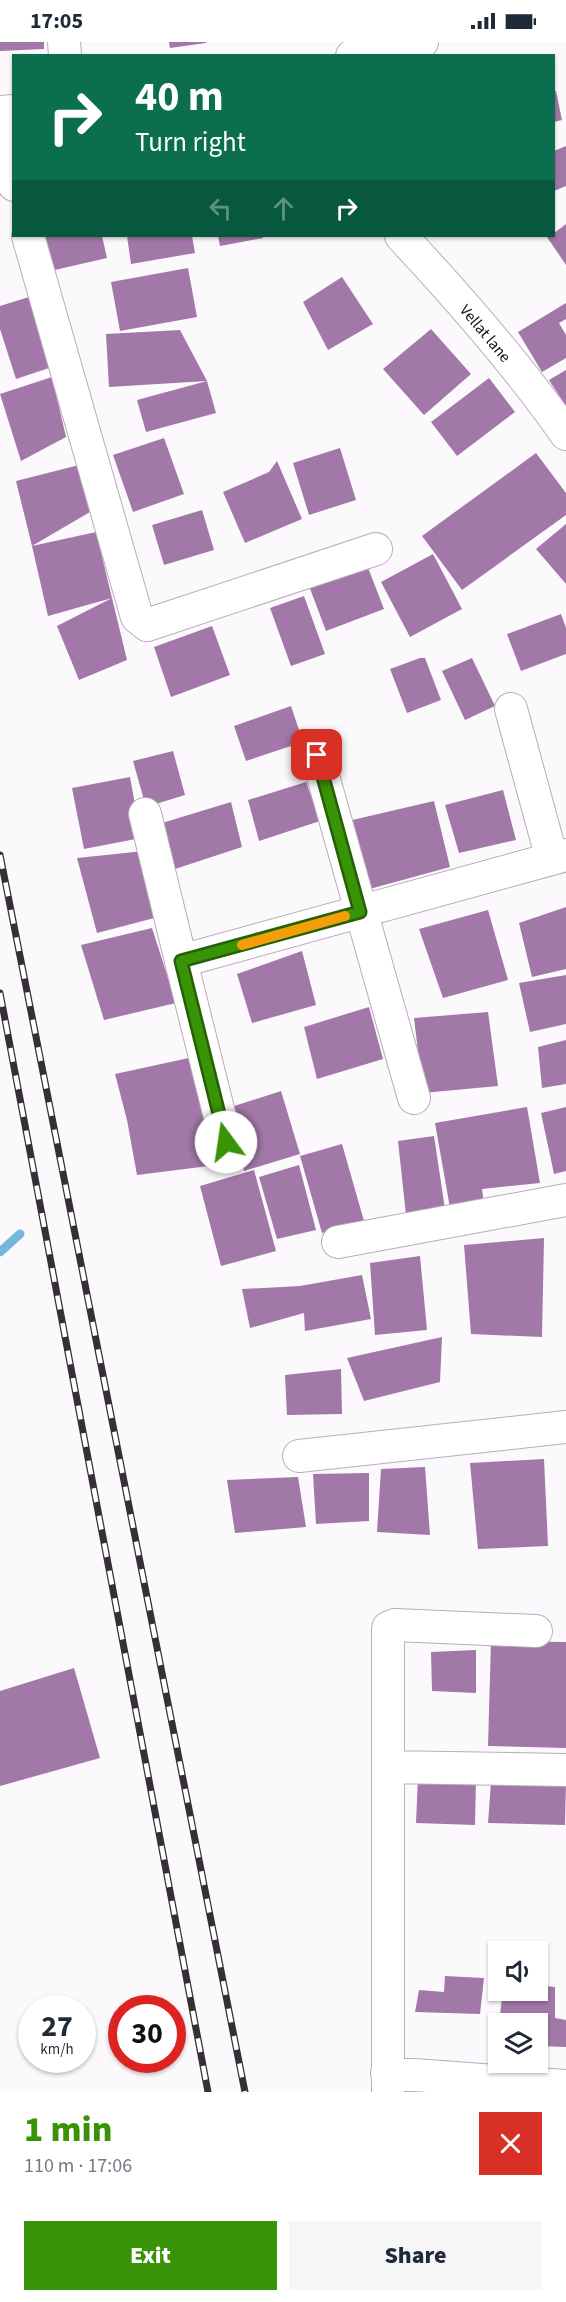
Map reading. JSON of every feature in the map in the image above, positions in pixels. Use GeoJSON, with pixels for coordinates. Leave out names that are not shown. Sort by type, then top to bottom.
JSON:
{"type":"FeatureCollection","features":[{"type":"Feature","properties":{"kind":"street"},"geometry":{"type":"LineString","coordinates":[[362,54],[422,42]]}},
{"type":"Feature","properties":{"kind":"street"},"geometry":{"type":"LineString","coordinates":[[0,137],[12,178]]}},
{"type":"Feature","properties":{"kind":"street"},"geometry":{"type":"LineString","coordinates":[[28,237],[137,616],[147,625],[376,549]]}},
{"type":"Feature","properties":{"kind":"street","name":"Vellat lane"},"geometry":{"type":"LineString","coordinates":[[402,237],[544,402],[566,434]]}},
{"type":"Feature","properties":{"kind":"street"},"geometry":{"type":"LineString","coordinates":[[181,961],[559,857],[511,709]]}},
{"type":"Feature","properties":{"kind":"street"},"geometry":{"type":"LineString","coordinates":[[317,755],[414,1098]]}},
{"type":"Feature","properties":{"kind":"street"},"geometry":{"type":"LineString","coordinates":[[145,814],[226,1142]]}},
{"type":"Feature","properties":{"kind":"street"},"geometry":{"type":"LineString","coordinates":[[338,1242],[566,1200]]}},
{"type":"Feature","properties":{"kind":"street"},"geometry":{"type":"LineString","coordinates":[[298,1456],[566,1427]]}},
{"type":"Feature","properties":{"kind":"street"},"geometry":{"type":"LineString","coordinates":[[536,1631],[395,1625],[388,1628],[388,2083],[566,2086]]}},
{"type":"Feature","properties":{"kind":"street"},"geometry":{"type":"LineString","coordinates":[[388,1767],[566,1770]]}},
{"type":"Feature","properties":{"kind":"building"},"geometry":{"type":"Polygon","coordinates":[[[0,42],[44,42],[44,49],[0,51],[0,42]]]}},
{"type":"Feature","properties":{"kind":"building"},"geometry":{"type":"Polygon","coordinates":[[[169,42],[206,42],[206,43],[170,48],[169,42]]]}},
{"type":"Feature","properties":{"kind":"building"},"geometry":{"type":"Polygon","coordinates":[[[555,92],[562,120],[555,122],[555,92]]]}},
{"type":"Feature","properties":{"kind":"building"},"geometry":{"type":"Polygon","coordinates":[[[566,146],[566,186],[555,191],[555,151],[566,146]]]}},
{"type":"Feature","properties":{"kind":"building"},"geometry":{"type":"Polygon","coordinates":[[[566,224],[566,265],[547,237],[555,237],[555,232],[566,224]]]}},
{"type":"Feature","properties":{"kind":"building"},"geometry":{"type":"Polygon","coordinates":[[[37,237],[102,237],[107,258],[46,272],[37,237]]]}},
{"type":"Feature","properties":{"kind":"building"},"geometry":{"type":"Polygon","coordinates":[[[127,237],[192,237],[195,253],[131,264],[127,237]]]}},
{"type":"Feature","properties":{"kind":"building"},"geometry":{"type":"Polygon","coordinates":[[[218,237],[263,237],[263,238],[220,246],[218,237]]]}},
{"type":"Feature","properties":{"kind":"building"},"geometry":{"type":"Polygon","coordinates":[[[188,268],[197,317],[120,331],[111,282],[188,268]]]}},
{"type":"Feature","properties":{"kind":"building"},"geometry":{"type":"Polygon","coordinates":[[[342,277],[373,324],[328,350],[303,302],[342,277]]]}},
{"type":"Feature","properties":{"kind":"building"},"geometry":{"type":"Polygon","coordinates":[[[29,297],[52,367],[16,379],[0,329],[0,306],[29,297]]]}},
{"type":"Feature","properties":{"kind":"building"},"geometry":{"type":"Polygon","coordinates":[[[566,303],[566,319],[559,323],[566,335],[566,358],[542,372],[518,332],[566,303]]]}},
{"type":"Feature","properties":{"kind":"building"},"geometry":{"type":"Polygon","coordinates":[[[431,329],[471,374],[424,415],[383,369],[431,329]]]}},
{"type":"Feature","properties":{"kind":"building"},"geometry":{"type":"Polygon","coordinates":[[[180,330],[207,381],[109,387],[106,334],[180,330]]]}},
{"type":"Feature","properties":{"kind":"building"},"geometry":{"type":"Polygon","coordinates":[[[566,370],[566,406],[549,380],[566,370]]]}},
{"type":"Feature","properties":{"kind":"building"},"geometry":{"type":"Polygon","coordinates":[[[52,377],[66,437],[21,461],[0,394],[52,377]]]}},
{"type":"Feature","properties":{"kind":"building"},"geometry":{"type":"Polygon","coordinates":[[[489,378],[515,412],[457,456],[431,422],[489,378]]]}},
{"type":"Feature","properties":{"kind":"building"},"geometry":{"type":"Polygon","coordinates":[[[207,381],[216,413],[146,432],[137,400],[207,381]]]}},
{"type":"Feature","properties":{"kind":"building"},"geometry":{"type":"Polygon","coordinates":[[[164,438],[184,494],[133,512],[113,455],[164,438]]]}},
{"type":"Feature","properties":{"kind":"building"},"geometry":{"type":"Polygon","coordinates":[[[340,448],[356,500],[309,515],[293,463],[340,448]]]}},
{"type":"Feature","properties":{"kind":"building"},"geometry":{"type":"Polygon","coordinates":[[[536,453],[566,493],[566,515],[462,590],[422,536],[536,453]]]}},
{"type":"Feature","properties":{"kind":"building"},"geometry":{"type":"Polygon","coordinates":[[[277,461],[302,519],[245,543],[223,492],[269,472],[277,461]]]}},
{"type":"Feature","properties":{"kind":"building"},"geometry":{"type":"Polygon","coordinates":[[[83,464],[90,512],[32,546],[16,481],[83,464]]]}},
{"type":"Feature","properties":{"kind":"building"},"geometry":{"type":"Polygon","coordinates":[[[202,510],[214,550],[164,565],[152,525],[202,510]]]}},
{"type":"Feature","properties":{"kind":"building"},"geometry":{"type":"Polygon","coordinates":[[[566,524],[566,584],[536,549],[566,524]]]}},
{"type":"Feature","properties":{"kind":"building"},"geometry":{"type":"Polygon","coordinates":[[[96,532],[112,598],[48,616],[32,546],[96,532]]]}},
{"type":"Feature","properties":{"kind":"building"},"geometry":{"type":"Polygon","coordinates":[[[433,554],[462,609],[410,637],[381,582],[433,554]]]}},
{"type":"Feature","properties":{"kind":"building"},"geometry":{"type":"Polygon","coordinates":[[[367,565],[384,609],[326,631],[309,586],[367,565]]]}},
{"type":"Feature","properties":{"kind":"building"},"geometry":{"type":"Polygon","coordinates":[[[304,596],[325,654],[291,666],[270,608],[304,596]]]}},
{"type":"Feature","properties":{"kind":"building"},"geometry":{"type":"Polygon","coordinates":[[[112,598],[127,660],[79,680],[57,626],[112,598]]]}},
{"type":"Feature","properties":{"kind":"building"},"geometry":{"type":"Polygon","coordinates":[[[561,614],[566,628],[566,654],[521,671],[507,634],[561,614]]]}},
{"type":"Feature","properties":{"kind":"building"},"geometry":{"type":"Polygon","coordinates":[[[212,626],[230,675],[171,697],[154,647],[212,626]]]}},
{"type":"Feature","properties":{"kind":"building"},"geometry":{"type":"Polygon","coordinates":[[[425,658],[441,700],[407,713],[390,669],[425,658]]]}},
{"type":"Feature","properties":{"kind":"building"},"geometry":{"type":"Polygon","coordinates":[[[472,658],[495,706],[465,720],[442,671],[472,658]]]}},
{"type":"Feature","properties":{"kind":"building"},"geometry":{"type":"Polygon","coordinates":[[[291,706],[303,742],[246,761],[234,726],[291,706]]]}},
{"type":"Feature","properties":{"kind":"building"},"geometry":{"type":"Polygon","coordinates":[[[173,751],[185,795],[146,807],[133,761],[173,751]]]}},
{"type":"Feature","properties":{"kind":"building"},"geometry":{"type":"Polygon","coordinates":[[[130,777],[141,838],[84,849],[72,788],[130,777]]]}},
{"type":"Feature","properties":{"kind":"building"},"geometry":{"type":"Polygon","coordinates":[[[306,782],[320,821],[259,841],[248,800],[306,782]]]}},
{"type":"Feature","properties":{"kind":"building"},"geometry":{"type":"Polygon","coordinates":[[[503,790],[516,840],[459,853],[445,805],[503,790]]]}},
{"type":"Feature","properties":{"kind":"building"},"geometry":{"type":"Polygon","coordinates":[[[434,801],[450,867],[366,890],[348,821],[434,801]]]}},
{"type":"Feature","properties":{"kind":"building"},"geometry":{"type":"Polygon","coordinates":[[[231,802],[242,847],[175,869],[162,823],[231,802]]]}},
{"type":"Feature","properties":{"kind":"building"},"geometry":{"type":"Polygon","coordinates":[[[144,851],[162,916],[97,933],[77,858],[144,851]]]}},
{"type":"Feature","properties":{"kind":"building"},"geometry":{"type":"Polygon","coordinates":[[[566,907],[566,969],[532,977],[519,923],[566,907]]]}},
{"type":"Feature","properties":{"kind":"building"},"geometry":{"type":"Polygon","coordinates":[[[488,910],[508,980],[443,998],[419,929],[488,910]]]}},
{"type":"Feature","properties":{"kind":"building"},"geometry":{"type":"Polygon","coordinates":[[[152,928],[176,1003],[104,1020],[81,945],[152,928]]]}},
{"type":"Feature","properties":{"kind":"building"},"geometry":{"type":"Polygon","coordinates":[[[302,951],[316,1005],[252,1023],[237,974],[302,951]]]}},
{"type":"Feature","properties":{"kind":"building"},"geometry":{"type":"Polygon","coordinates":[[[566,975],[566,1024],[530,1032],[519,983],[566,975]]]}},
{"type":"Feature","properties":{"kind":"building"},"geometry":{"type":"Polygon","coordinates":[[[369,1007],[383,1059],[317,1079],[304,1027],[369,1007]]]}},
{"type":"Feature","properties":{"kind":"building"},"geometry":{"type":"Polygon","coordinates":[[[488,1012],[498,1086],[423,1093],[414,1018],[488,1012]]]}},
{"type":"Feature","properties":{"kind":"building"},"geometry":{"type":"Polygon","coordinates":[[[566,1040],[566,1084],[542,1088],[538,1047],[566,1040]]]}},
{"type":"Feature","properties":{"kind":"building"},"geometry":{"type":"Polygon","coordinates":[[[198,1056],[210,1107],[217,1165],[137,1175],[127,1120],[115,1074],[198,1056]]]}},
{"type":"Feature","properties":{"kind":"building"},"geometry":{"type":"Polygon","coordinates":[[[281,1091],[300,1154],[244,1171],[228,1108],[281,1091]]]}},
{"type":"Feature","properties":{"kind":"building"},"geometry":{"type":"Polygon","coordinates":[[[527,1107],[540,1183],[482,1189],[484,1204],[450,1208],[435,1123],[527,1107]]]}},
{"type":"Feature","properties":{"kind":"building"},"geometry":{"type":"Polygon","coordinates":[[[566,1107],[566,1171],[554,1174],[541,1113],[566,1107]]]}},
{"type":"Feature","properties":{"kind":"building"},"geometry":{"type":"Polygon","coordinates":[[[434,1136],[445,1209],[406,1215],[398,1141],[434,1136]]]}},
{"type":"Feature","properties":{"kind":"building"},"geometry":{"type":"Polygon","coordinates":[[[342,1144],[364,1221],[322,1233],[300,1156],[342,1144]]]}},
{"type":"Feature","properties":{"kind":"building"},"geometry":{"type":"Polygon","coordinates":[[[299,1165],[316,1230],[277,1239],[259,1177],[299,1165]]]}},
{"type":"Feature","properties":{"kind":"building"},"geometry":{"type":"Polygon","coordinates":[[[254,1170],[276,1251],[221,1266],[200,1186],[254,1170]]]}},
{"type":"Feature","properties":{"kind":"building"},"geometry":{"type":"Polygon","coordinates":[[[544,1238],[542,1337],[471,1334],[464,1245],[544,1238]]]}},
{"type":"Feature","properties":{"kind":"building"},"geometry":{"type":"Polygon","coordinates":[[[420,1256],[427,1330],[375,1335],[370,1263],[420,1256]]]}},
{"type":"Feature","properties":{"kind":"building"},"geometry":{"type":"Polygon","coordinates":[[[362,1275],[371,1319],[305,1331],[304,1313],[250,1328],[242,1289],[300,1286],[362,1275]]]}},
{"type":"Feature","properties":{"kind":"building"},"geometry":{"type":"Polygon","coordinates":[[[442,1337],[440,1382],[364,1401],[347,1358],[442,1337]]]}},
{"type":"Feature","properties":{"kind":"building"},"geometry":{"type":"Polygon","coordinates":[[[341,1369],[342,1414],[287,1415],[285,1375],[341,1369]]]}},
{"type":"Feature","properties":{"kind":"building"},"geometry":{"type":"Polygon","coordinates":[[[544,1459],[548,1546],[478,1549],[470,1463],[544,1459]]]}},
{"type":"Feature","properties":{"kind":"building"},"geometry":{"type":"Polygon","coordinates":[[[425,1467],[430,1535],[377,1532],[381,1469],[425,1467]]]}},
{"type":"Feature","properties":{"kind":"building"},"geometry":{"type":"Polygon","coordinates":[[[369,1473],[369,1521],[316,1524],[313,1474],[369,1473]]]}},
{"type":"Feature","properties":{"kind":"building"},"geometry":{"type":"Polygon","coordinates":[[[298,1477],[306,1527],[235,1533],[227,1480],[298,1477]]]}},
{"type":"Feature","properties":{"kind":"building"},"geometry":{"type":"Polygon","coordinates":[[[491,1641],[566,1642],[566,1748],[488,1746],[491,1641]]]}},
{"type":"Feature","properties":{"kind":"building"},"geometry":{"type":"Polygon","coordinates":[[[476,1650],[476,1693],[432,1691],[431,1652],[476,1650]]]}},
{"type":"Feature","properties":{"kind":"building"},"geometry":{"type":"Polygon","coordinates":[[[74,1668],[100,1758],[0,1786],[0,1691],[74,1668]]]}},
{"type":"Feature","properties":{"kind":"building"},"geometry":{"type":"Polygon","coordinates":[[[418,1776],[476,1779],[475,1825],[416,1823],[418,1776]]]}},
{"type":"Feature","properties":{"kind":"building"},"geometry":{"type":"Polygon","coordinates":[[[491,1782],[566,1782],[565,1825],[488,1823],[491,1782]]]}},
{"type":"Feature","properties":{"kind":"building"},"geometry":{"type":"Polygon","coordinates":[[[445,1976],[484,1978],[480,2014],[415,2012],[419,1990],[444,1992],[445,1976]]]}},
{"type":"Feature","properties":{"kind":"building"},"geometry":{"type":"Polygon","coordinates":[[[548,1986],[555,1987],[555,2018],[566,2020],[566,2047],[548,2046],[548,2013],[500,2013],[502,2001],[548,2001],[548,1986]]]}},
{"type":"Feature","properties":{"kind":"waterway"},"geometry":{"type":"LineString","coordinates":[[0,1252],[20,1234]]}},
{"type":"Feature","properties":{"kind":"railway"},"geometry":{"type":"LineString","coordinates":[[0,855],[245,2092]]}},
{"type":"Feature","properties":{"kind":"railway"},"geometry":{"type":"LineString","coordinates":[[0,993],[208,2092]]}},
{"type":"Feature","properties":{"kind":"slow traffic"},"geometry":{"type":"LineString","coordinates":[[242,945],[345,916]]}},
{"type":"Feature","properties":{"kind":"route"},"geometry":{"type":"LineString","coordinates":[[226,1142],[181,961],[360,912],[317,755]]}}]}
